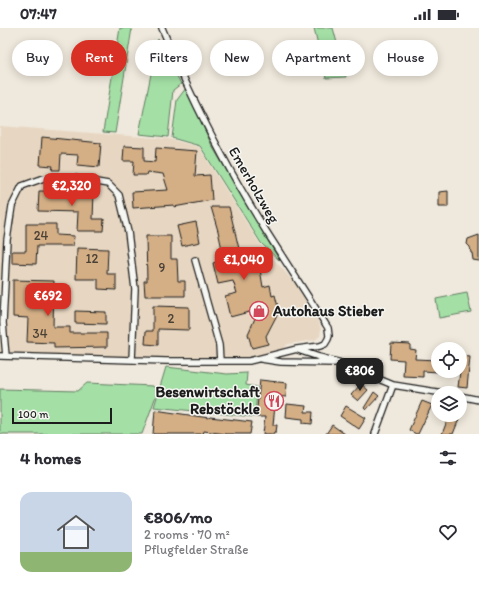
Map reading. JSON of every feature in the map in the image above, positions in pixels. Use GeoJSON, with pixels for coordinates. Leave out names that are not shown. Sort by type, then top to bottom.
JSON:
{"type":"FeatureCollection","features":[{"type":"Feature","properties":{"kind":"street","name":"Emerholzweg"},"geometry":{"type":"LineString","coordinates":[[3,356],[132,360],[244,361],[320,346],[325,344],[329,336],[328,328],[266,230],[217,146],[186,84],[162,28]]}},
{"type":"Feature","properties":{"kind":"street"},"geometry":{"type":"LineString","coordinates":[[3,356],[6,240],[12,206],[22,186],[44,178],[73,178],[108,184],[119,195],[128,232],[135,289],[132,360]]}},
{"type":"Feature","properties":{"kind":"street"},"geometry":{"type":"LineString","coordinates":[[195,260],[219,345],[220,361]]}},
{"type":"Feature","properties":{"kind":"street","name":"Emerholzweg"},"geometry":{"type":"LineString","coordinates":[[297,350],[349,366],[393,385],[431,391]]}},
{"type":"Feature","properties":{"kind":"street","name":"Emerholzweg"},"geometry":{"type":"LineString","coordinates":[[259,359],[281,362],[349,366]]}},
{"type":"Feature","properties":{"kind":"street"},"geometry":{"type":"LineString","coordinates":[[375,434],[393,385]]}},
{"type":"Feature","properties":{"kind":"street"},"geometry":{"type":"LineString","coordinates":[[467,397],[479,400]]}},
{"type":"Feature","properties":{"kind":"shaded area"},"geometry":{"type":"Polygon","coordinates":[[[0,126],[169,139],[199,147],[260,244],[294,282],[319,323],[321,329],[320,336],[315,340],[288,344],[276,354],[244,361],[0,356],[0,126]]]}},
{"type":"Feature","properties":{"kind":"green space"},"geometry":{"type":"Polygon","coordinates":[[[120,28],[132,28],[127,59],[127,40],[118,40],[120,28]]]}},
{"type":"Feature","properties":{"kind":"green space"},"geometry":{"type":"Polygon","coordinates":[[[314,28],[333,28],[336,40],[317,40],[314,28]]]}},
{"type":"Feature","properties":{"kind":"green space"},"geometry":{"type":"Polygon","coordinates":[[[112,76],[124,76],[115,133],[103,132],[112,76]]]}},
{"type":"Feature","properties":{"kind":"green space"},"geometry":{"type":"Polygon","coordinates":[[[151,76],[177,76],[181,84],[173,90],[168,137],[139,134],[151,76]]]}},
{"type":"Feature","properties":{"kind":"green space"},"geometry":{"type":"Polygon","coordinates":[[[326,76],[346,77],[326,78],[326,76]]]}},
{"type":"Feature","properties":{"kind":"green space"},"geometry":{"type":"Polygon","coordinates":[[[186,88],[212,146],[280,261],[261,243],[200,146],[172,138],[177,100],[186,88]]]}},
{"type":"Feature","properties":{"kind":"green space"},"geometry":{"type":"Polygon","coordinates":[[[467,293],[471,312],[439,318],[436,299],[467,293]]]}},
{"type":"Feature","properties":{"kind":"green space"},"geometry":{"type":"Polygon","coordinates":[[[166,367],[227,374],[247,373],[246,385],[257,387],[255,417],[154,407],[166,367]]]}},
{"type":"Feature","properties":{"kind":"green space"},"geometry":{"type":"Polygon","coordinates":[[[87,383],[153,386],[157,393],[142,434],[0,434],[0,389],[78,391],[87,383]]]}},
{"type":"Feature","properties":{"kind":"building"},"geometry":{"type":"Polygon","coordinates":[[[42,137],[101,143],[99,167],[77,165],[78,155],[61,154],[60,170],[52,170],[53,166],[40,165],[42,137]]]}},
{"type":"Feature","properties":{"kind":"building"},"geometry":{"type":"Polygon","coordinates":[[[124,146],[144,147],[144,161],[155,162],[156,148],[197,151],[195,176],[210,175],[212,200],[174,207],[174,205],[133,208],[132,192],[168,190],[163,174],[147,172],[146,175],[133,175],[134,161],[123,161],[124,146]]]}},
{"type":"Feature","properties":{"kind":"building"},"geometry":{"type":"Polygon","coordinates":[[[39,191],[94,192],[93,219],[104,219],[103,231],[77,231],[78,212],[38,211],[39,191]]]}},
{"type":"Feature","properties":{"kind":"building"},"geometry":{"type":"Polygon","coordinates":[[[448,191],[448,207],[439,207],[439,192],[448,191]]]}},
{"type":"Feature","properties":{"kind":"building"},"geometry":{"type":"Polygon","coordinates":[[[211,207],[229,207],[240,253],[251,250],[255,265],[263,263],[267,267],[260,269],[263,287],[270,285],[272,296],[275,295],[279,311],[266,336],[268,344],[252,348],[248,334],[256,316],[249,312],[230,317],[225,296],[237,293],[233,281],[218,284],[213,263],[227,259],[225,248],[222,249],[211,207]]]}},
{"type":"Feature","properties":{"kind":"building"},"geometry":{"type":"Polygon","coordinates":[[[196,222],[200,242],[182,246],[177,226],[196,222]]]}},
{"type":"Feature","properties":{"kind":"building"},"geometry":{"type":"Polygon","coordinates":[[[26,224],[56,224],[56,235],[74,236],[73,246],[37,246],[36,264],[12,263],[12,251],[26,251],[26,224]]]}},
{"type":"Feature","properties":{"kind":"building"},"geometry":{"type":"Polygon","coordinates":[[[479,235],[479,261],[473,260],[470,247],[467,244],[468,239],[479,235]]]}},
{"type":"Feature","properties":{"kind":"building"},"geometry":{"type":"Polygon","coordinates":[[[146,236],[171,236],[171,259],[177,259],[178,281],[185,281],[185,296],[145,296],[144,281],[147,281],[146,236]]]}},
{"type":"Feature","properties":{"kind":"building"},"geometry":{"type":"Polygon","coordinates":[[[77,248],[108,249],[107,274],[116,274],[116,290],[98,289],[98,279],[76,279],[77,248]]]}},
{"type":"Feature","properties":{"kind":"building"},"geometry":{"type":"Polygon","coordinates":[[[13,280],[54,281],[53,327],[70,327],[70,333],[107,333],[107,347],[54,348],[54,343],[27,342],[28,318],[13,317],[13,280]]]}},
{"type":"Feature","properties":{"kind":"building"},"geometry":{"type":"Polygon","coordinates":[[[153,306],[189,307],[189,330],[158,329],[158,345],[145,344],[146,331],[153,331],[153,306]]]}},
{"type":"Feature","properties":{"kind":"building"},"geometry":{"type":"Polygon","coordinates":[[[75,311],[106,312],[106,324],[75,323],[75,311]]]}},
{"type":"Feature","properties":{"kind":"building"},"geometry":{"type":"Polygon","coordinates":[[[391,343],[410,344],[410,349],[416,350],[415,359],[431,360],[431,372],[423,371],[423,377],[403,376],[404,360],[390,359],[391,343]]]}},
{"type":"Feature","properties":{"kind":"building"},"geometry":{"type":"Polygon","coordinates":[[[467,357],[470,357],[467,388],[467,386],[458,386],[459,378],[467,378],[467,357]]]}},
{"type":"Feature","properties":{"kind":"building"},"geometry":{"type":"Polygon","coordinates":[[[260,380],[287,383],[286,397],[276,396],[273,425],[277,425],[276,432],[273,434],[263,434],[265,417],[256,417],[260,380]]]}},
{"type":"Feature","properties":{"kind":"building"},"geometry":{"type":"Polygon","coordinates":[[[361,384],[368,390],[358,401],[351,395],[361,384]]]}},
{"type":"Feature","properties":{"kind":"building"},"geometry":{"type":"Polygon","coordinates":[[[374,392],[379,396],[366,410],[364,408],[374,392]]]}},
{"type":"Feature","properties":{"kind":"building"},"geometry":{"type":"Polygon","coordinates":[[[422,401],[431,405],[418,434],[409,430],[422,401]]]}},
{"type":"Feature","properties":{"kind":"building"},"geometry":{"type":"Polygon","coordinates":[[[287,404],[306,406],[305,412],[313,412],[312,424],[303,423],[303,419],[286,417],[287,404]]]}},
{"type":"Feature","properties":{"kind":"building"},"geometry":{"type":"Polygon","coordinates":[[[346,406],[366,418],[359,429],[340,416],[346,406]]]}},
{"type":"Feature","properties":{"kind":"building"},"geometry":{"type":"Polygon","coordinates":[[[155,410],[209,418],[252,422],[250,434],[226,434],[204,431],[203,434],[153,434],[155,410]]]}},
{"type":"Feature","properties":{"kind":"building"},"geometry":{"type":"Polygon","coordinates":[[[447,422],[458,422],[453,434],[442,434],[447,422]]]}},
{"type":"Feature","properties":{"kind":"building"},"geometry":{"type":"Polygon","coordinates":[[[332,425],[345,434],[326,434],[332,425]]]}},
{"type":"Feature","properties":{"kind":"place","name":"Autohaus Stieber"},"geometry":{"type":"Point","coordinates":[259,311]}},
{"type":"Feature","properties":{"kind":"place","name":"Besenwirtschaft Rebstöckle"},"geometry":{"type":"Point","coordinates":[274,401]}}]}
